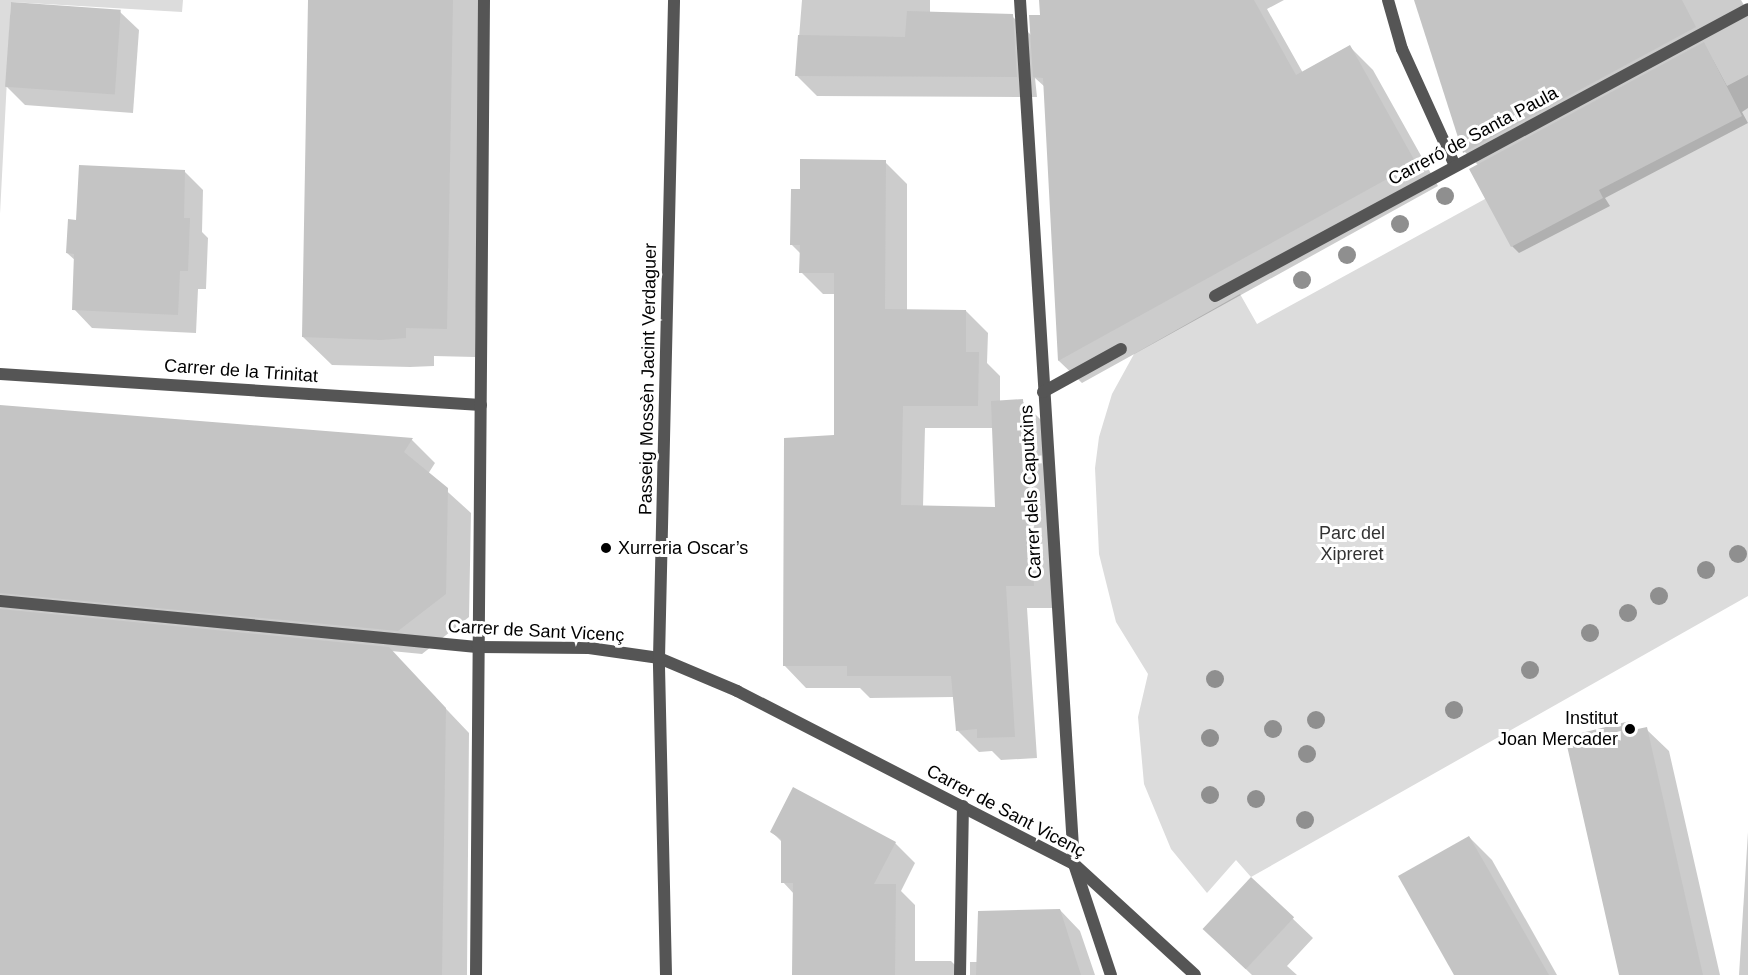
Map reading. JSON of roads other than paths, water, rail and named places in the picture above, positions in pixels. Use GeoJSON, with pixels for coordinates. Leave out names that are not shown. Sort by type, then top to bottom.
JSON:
{"type":"FeatureCollection","features":[{"type":"Feature","properties":{"kind":"street"},"geometry":{"type":"LineString","coordinates":[[476,975],[477,647],[481,405],[479,237],[484,0]]}},
{"type":"Feature","properties":{"kind":"street","name":"Passeig Mossèn Jacint Verdaguer"},"geometry":{"type":"LineString","coordinates":[[666,975],[659,658],[674,0]]}},
{"type":"Feature","properties":{"kind":"street","name":"Carrer dels Caputxins"},"geometry":{"type":"LineString","coordinates":[[1020,0],[1074,864],[1111,975]]}},
{"type":"Feature","properties":{"kind":"street"},"geometry":{"type":"LineString","coordinates":[[1388,0],[1421,94],[1455,166]]}},
{"type":"Feature","properties":{"kind":"street","name":"Carreró de Santa Paula"},"geometry":{"type":"LineString","coordinates":[[1215,296],[1748,9]]}},
{"type":"Feature","properties":{"kind":"street"},"geometry":{"type":"LineString","coordinates":[[1043,392],[1121,349]]}},
{"type":"Feature","properties":{"kind":"street","name":"Carrer de la Trinitat"},"geometry":{"type":"LineString","coordinates":[[0,374],[481,405]]}},
{"type":"Feature","properties":{"kind":"street","name":"Carrer de Sant Vicenç"},"geometry":{"type":"LineString","coordinates":[[0,602],[477,647],[589,648],[659,658],[737,691],[1074,864],[1195,975]]}},
{"type":"Feature","properties":{"kind":"street"},"geometry":{"type":"LineString","coordinates":[[960,975],[963,806]]}},
{"type":"Feature","properties":{"kind":"place","name":"Xurreria Oscar’s"},"geometry":{"type":"Point","coordinates":[606,548]}},
{"type":"Feature","properties":{"kind":"place","name":"Institut Joan Mercader"},"geometry":{"type":"Point","coordinates":[1630,729]}},
{"type":"Feature","properties":{"kind":"park label","name":"Parc del Xipreret"},"geometry":{"type":"Point","coordinates":[1352,544]}}]}
